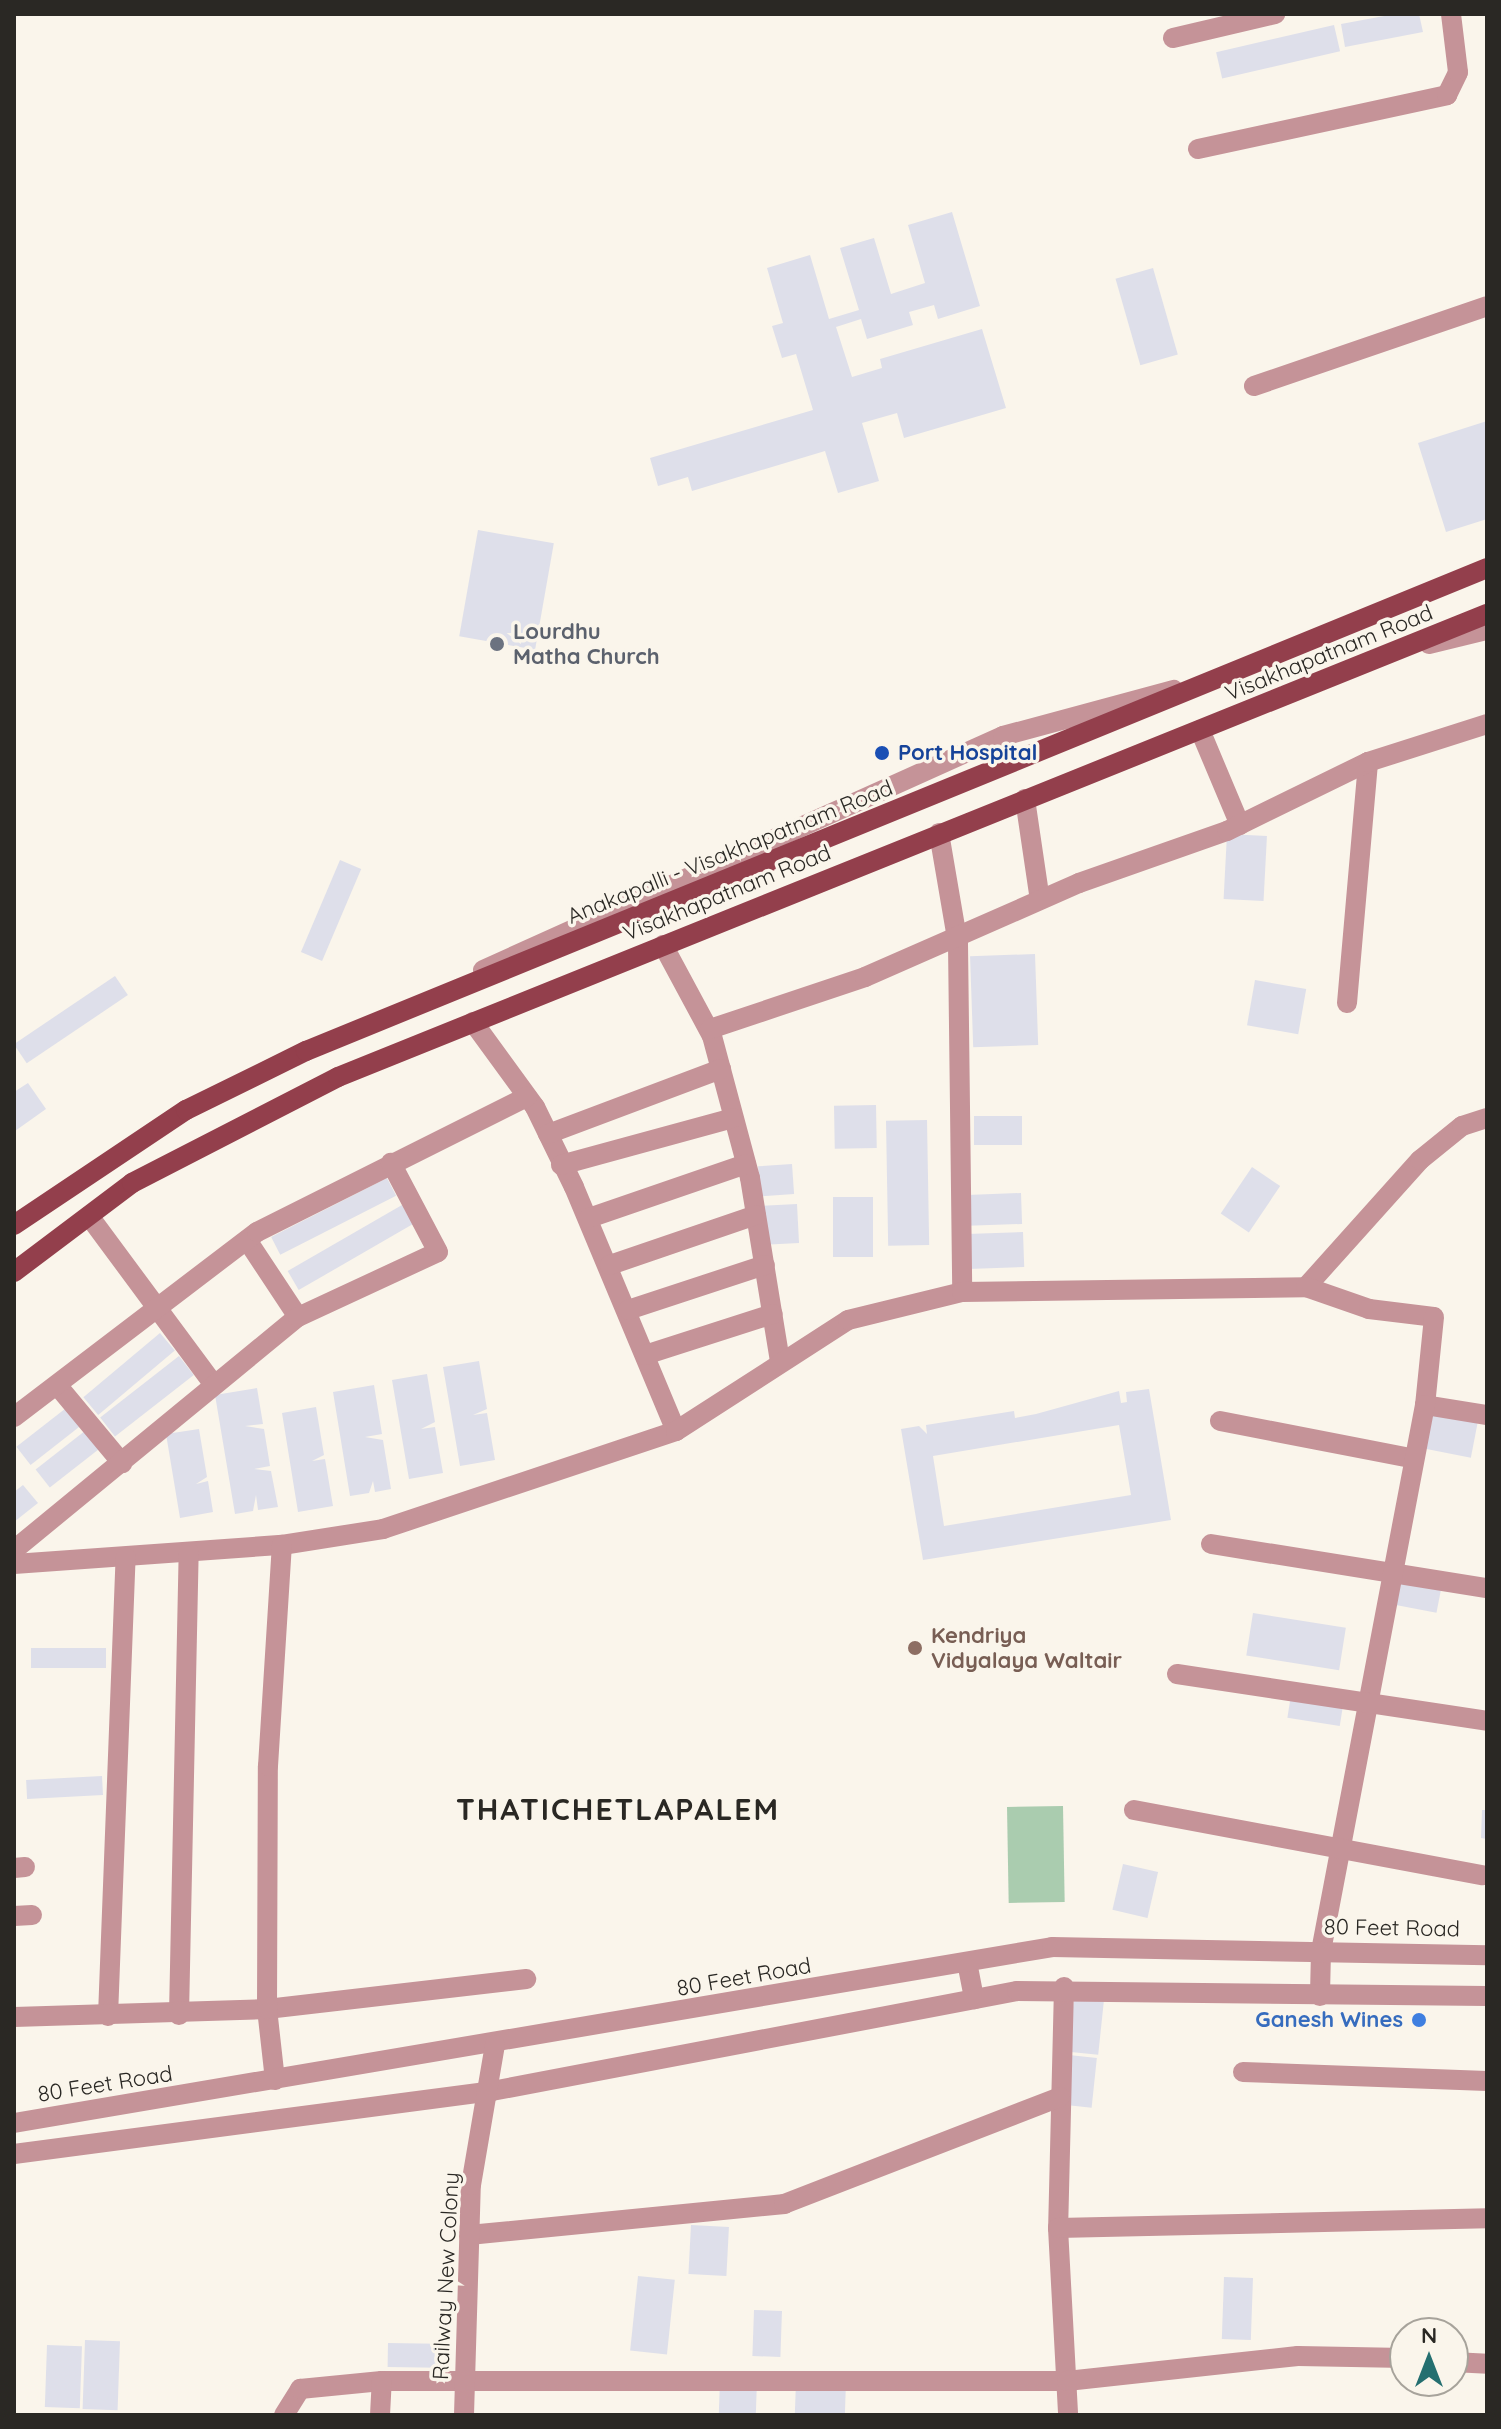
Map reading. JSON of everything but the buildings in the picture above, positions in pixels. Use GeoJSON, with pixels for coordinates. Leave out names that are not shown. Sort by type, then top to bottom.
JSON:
{"type":"FeatureCollection","features":[{"type":"Feature","properties":{"kind":"main road","name":"Anakapalli - Visakhapatnam Road"},"geometry":{"type":"LineString","coordinates":[[14,1225],[186,1110],[412,1008],[1487,568]]}},
{"type":"Feature","properties":{"kind":"main road","name":"Visakhapatnam Road"},"geometry":{"type":"LineString","coordinates":[[14,1272],[89,1216],[241,1123],[473,1022],[1487,614]]}},
{"type":"Feature","properties":{"kind":"street"},"geometry":{"type":"LineString","coordinates":[[1173,38],[1275,14]]}},
{"type":"Feature","properties":{"kind":"street"},"geometry":{"type":"LineString","coordinates":[[1198,149],[1447,95],[1458,72],[1451,14]]}},
{"type":"Feature","properties":{"kind":"street"},"geometry":{"type":"LineString","coordinates":[[1254,386],[1487,306]]}},
{"type":"Feature","properties":{"kind":"street"},"geometry":{"type":"LineString","coordinates":[[1398,651],[1487,630]]}},
{"type":"Feature","properties":{"kind":"street"},"geometry":{"type":"LineString","coordinates":[[412,1008],[799,822],[1003,736],[1212,683]]}},
{"type":"Feature","properties":{"kind":"street"},"geometry":{"type":"LineString","coordinates":[[710,1029],[865,977],[1040,900],[1240,825],[1368,762],[1487,724]]}},
{"type":"Feature","properties":{"kind":"street"},"geometry":{"type":"LineString","coordinates":[[1200,730],[1240,825]]}},
{"type":"Feature","properties":{"kind":"street"},"geometry":{"type":"LineString","coordinates":[[1347,1003],[1368,762]]}},
{"type":"Feature","properties":{"kind":"street"},"geometry":{"type":"LineString","coordinates":[[1025,799],[1040,900]]}},
{"type":"Feature","properties":{"kind":"street"},"geometry":{"type":"LineString","coordinates":[[939,833],[957,935],[962,1292]]}},
{"type":"Feature","properties":{"kind":"street"},"geometry":{"type":"LineString","coordinates":[[663,945],[710,1029],[746,1164],[780,1361]]}},
{"type":"Feature","properties":{"kind":"street"},"geometry":{"type":"LineString","coordinates":[[473,1022],[527,1097],[548,1134],[610,1265],[676,1431]]}},
{"type":"Feature","properties":{"kind":"street"},"geometry":{"type":"LineString","coordinates":[[548,1134],[721,1069]]}},
{"type":"Feature","properties":{"kind":"street"},"geometry":{"type":"LineString","coordinates":[[14,1417],[247,1240],[391,1163],[446,1142],[527,1097]]}},
{"type":"Feature","properties":{"kind":"street"},"geometry":{"type":"LineString","coordinates":[[561,1165],[733,1118]]}},
{"type":"Feature","properties":{"kind":"street"},"geometry":{"type":"LineString","coordinates":[[1306,1287],[1420,1160],[1462,1126],[1487,1118]]}},
{"type":"Feature","properties":{"kind":"street"},"geometry":{"type":"LineString","coordinates":[[14,1550],[298,1317],[438,1252],[391,1163]]}},
{"type":"Feature","properties":{"kind":"street"},"geometry":{"type":"LineString","coordinates":[[589,1218],[746,1164]]}},
{"type":"Feature","properties":{"kind":"street"},"geometry":{"type":"LineString","coordinates":[[610,1265],[756,1215]]}},
{"type":"Feature","properties":{"kind":"street"},"geometry":{"type":"LineString","coordinates":[[89,1216],[214,1385]]}},
{"type":"Feature","properties":{"kind":"street"},"geometry":{"type":"LineString","coordinates":[[247,1240],[298,1317]]}},
{"type":"Feature","properties":{"kind":"street"},"geometry":{"type":"LineString","coordinates":[[628,1310],[765,1265]]}},
{"type":"Feature","properties":{"kind":"street"},"geometry":{"type":"LineString","coordinates":[[14,1564],[282,1545],[383,1529],[676,1431],[780,1361],[848,1320],[962,1292],[1306,1287],[1369,1309],[1434,1317],[1425,1405],[1410,1458],[1364,1703],[1344,1848],[1321,1951],[1320,1996]]}},
{"type":"Feature","properties":{"kind":"street"},"geometry":{"type":"LineString","coordinates":[[645,1355],[773,1314]]}},
{"type":"Feature","properties":{"kind":"street"},"geometry":{"type":"LineString","coordinates":[[57,1385],[122,1463]]}},
{"type":"Feature","properties":{"kind":"street"},"geometry":{"type":"LineString","coordinates":[[1425,1405],[1487,1415]]}},
{"type":"Feature","properties":{"kind":"street"},"geometry":{"type":"LineString","coordinates":[[1220,1421],[1410,1458]]}},
{"type":"Feature","properties":{"kind":"street"},"geometry":{"type":"LineString","coordinates":[[1211,1544],[1487,1588]]}},
{"type":"Feature","properties":{"kind":"street"},"geometry":{"type":"LineString","coordinates":[[275,2080],[267,2009],[268,1766],[282,1545]]}},
{"type":"Feature","properties":{"kind":"street"},"geometry":{"type":"LineString","coordinates":[[179,2015],[189,1552]]}},
{"type":"Feature","properties":{"kind":"street"},"geometry":{"type":"LineString","coordinates":[[108,2016],[126,1557]]}},
{"type":"Feature","properties":{"kind":"street"},"geometry":{"type":"LineString","coordinates":[[1177,1674],[1487,1721]]}},
{"type":"Feature","properties":{"kind":"street"},"geometry":{"type":"LineString","coordinates":[[1134,1810],[1483,1875]]}},
{"type":"Feature","properties":{"kind":"street","name":"80 Feet Road"},"geometry":{"type":"LineString","coordinates":[[14,2123],[495,2045],[1052,1947],[1487,1955]]}},
{"type":"Feature","properties":{"kind":"street"},"geometry":{"type":"LineString","coordinates":[[967,1962],[974,1999]]}},
{"type":"Feature","properties":{"kind":"street"},"geometry":{"type":"LineString","coordinates":[[14,2017],[179,2015],[267,2009],[526,1979]]}},
{"type":"Feature","properties":{"kind":"street"},"geometry":{"type":"LineString","coordinates":[[1064,1987],[1058,2228],[1068,2415]]}},
{"type":"Feature","properties":{"kind":"street"},"geometry":{"type":"LineString","coordinates":[[14,2154],[492,2091],[974,1999],[1064,1987],[1320,1996],[1487,1996]]}},
{"type":"Feature","properties":{"kind":"street","name":"Railway New Colony"},"geometry":{"type":"LineString","coordinates":[[464,2415],[469,2235],[492,2091],[495,2045]]}},
{"type":"Feature","properties":{"kind":"street"},"geometry":{"type":"LineString","coordinates":[[1243,2072],[1487,2081]]}},
{"type":"Feature","properties":{"kind":"street"},"geometry":{"type":"LineString","coordinates":[[469,2235],[784,2204],[1060,2097]]}},
{"type":"Feature","properties":{"kind":"street"},"geometry":{"type":"LineString","coordinates":[[1058,2228],[1487,2218]]}},
{"type":"Feature","properties":{"kind":"street"},"geometry":{"type":"LineString","coordinates":[[284,2415],[300,2389],[382,2381],[466,2377],[1067,2381],[1298,2356],[1389,2358]]}},
{"type":"Feature","properties":{"kind":"street"},"geometry":{"type":"LineString","coordinates":[[380,2415],[382,2381]]}},
{"type":"Feature","properties":{"kind":"green space"},"geometry":{"type":"Polygon","coordinates":[[[1063,1806],[1065,1902],[1009,1903],[1007,1807],[1063,1806]]]}},
{"type":"Feature","properties":{"kind":"place","name":"Lourdhu Matha Church"},"geometry":{"type":"Point","coordinates":[497,644]}},
{"type":"Feature","properties":{"kind":"place","name":"Port Hospital"},"geometry":{"type":"Point","coordinates":[882,753]}},
{"type":"Feature","properties":{"kind":"place","name":"Kendriya Vidyalaya Waltair"},"geometry":{"type":"Point","coordinates":[915,1648]}},
{"type":"Feature","properties":{"kind":"place","name":"Ganesh Wines"},"geometry":{"type":"Point","coordinates":[1419,2020]}},
{"type":"Feature","properties":{"kind":"district","name":"THATICHETLAPALEM"},"geometry":{"type":"Point","coordinates":[618,1809]}}]}
